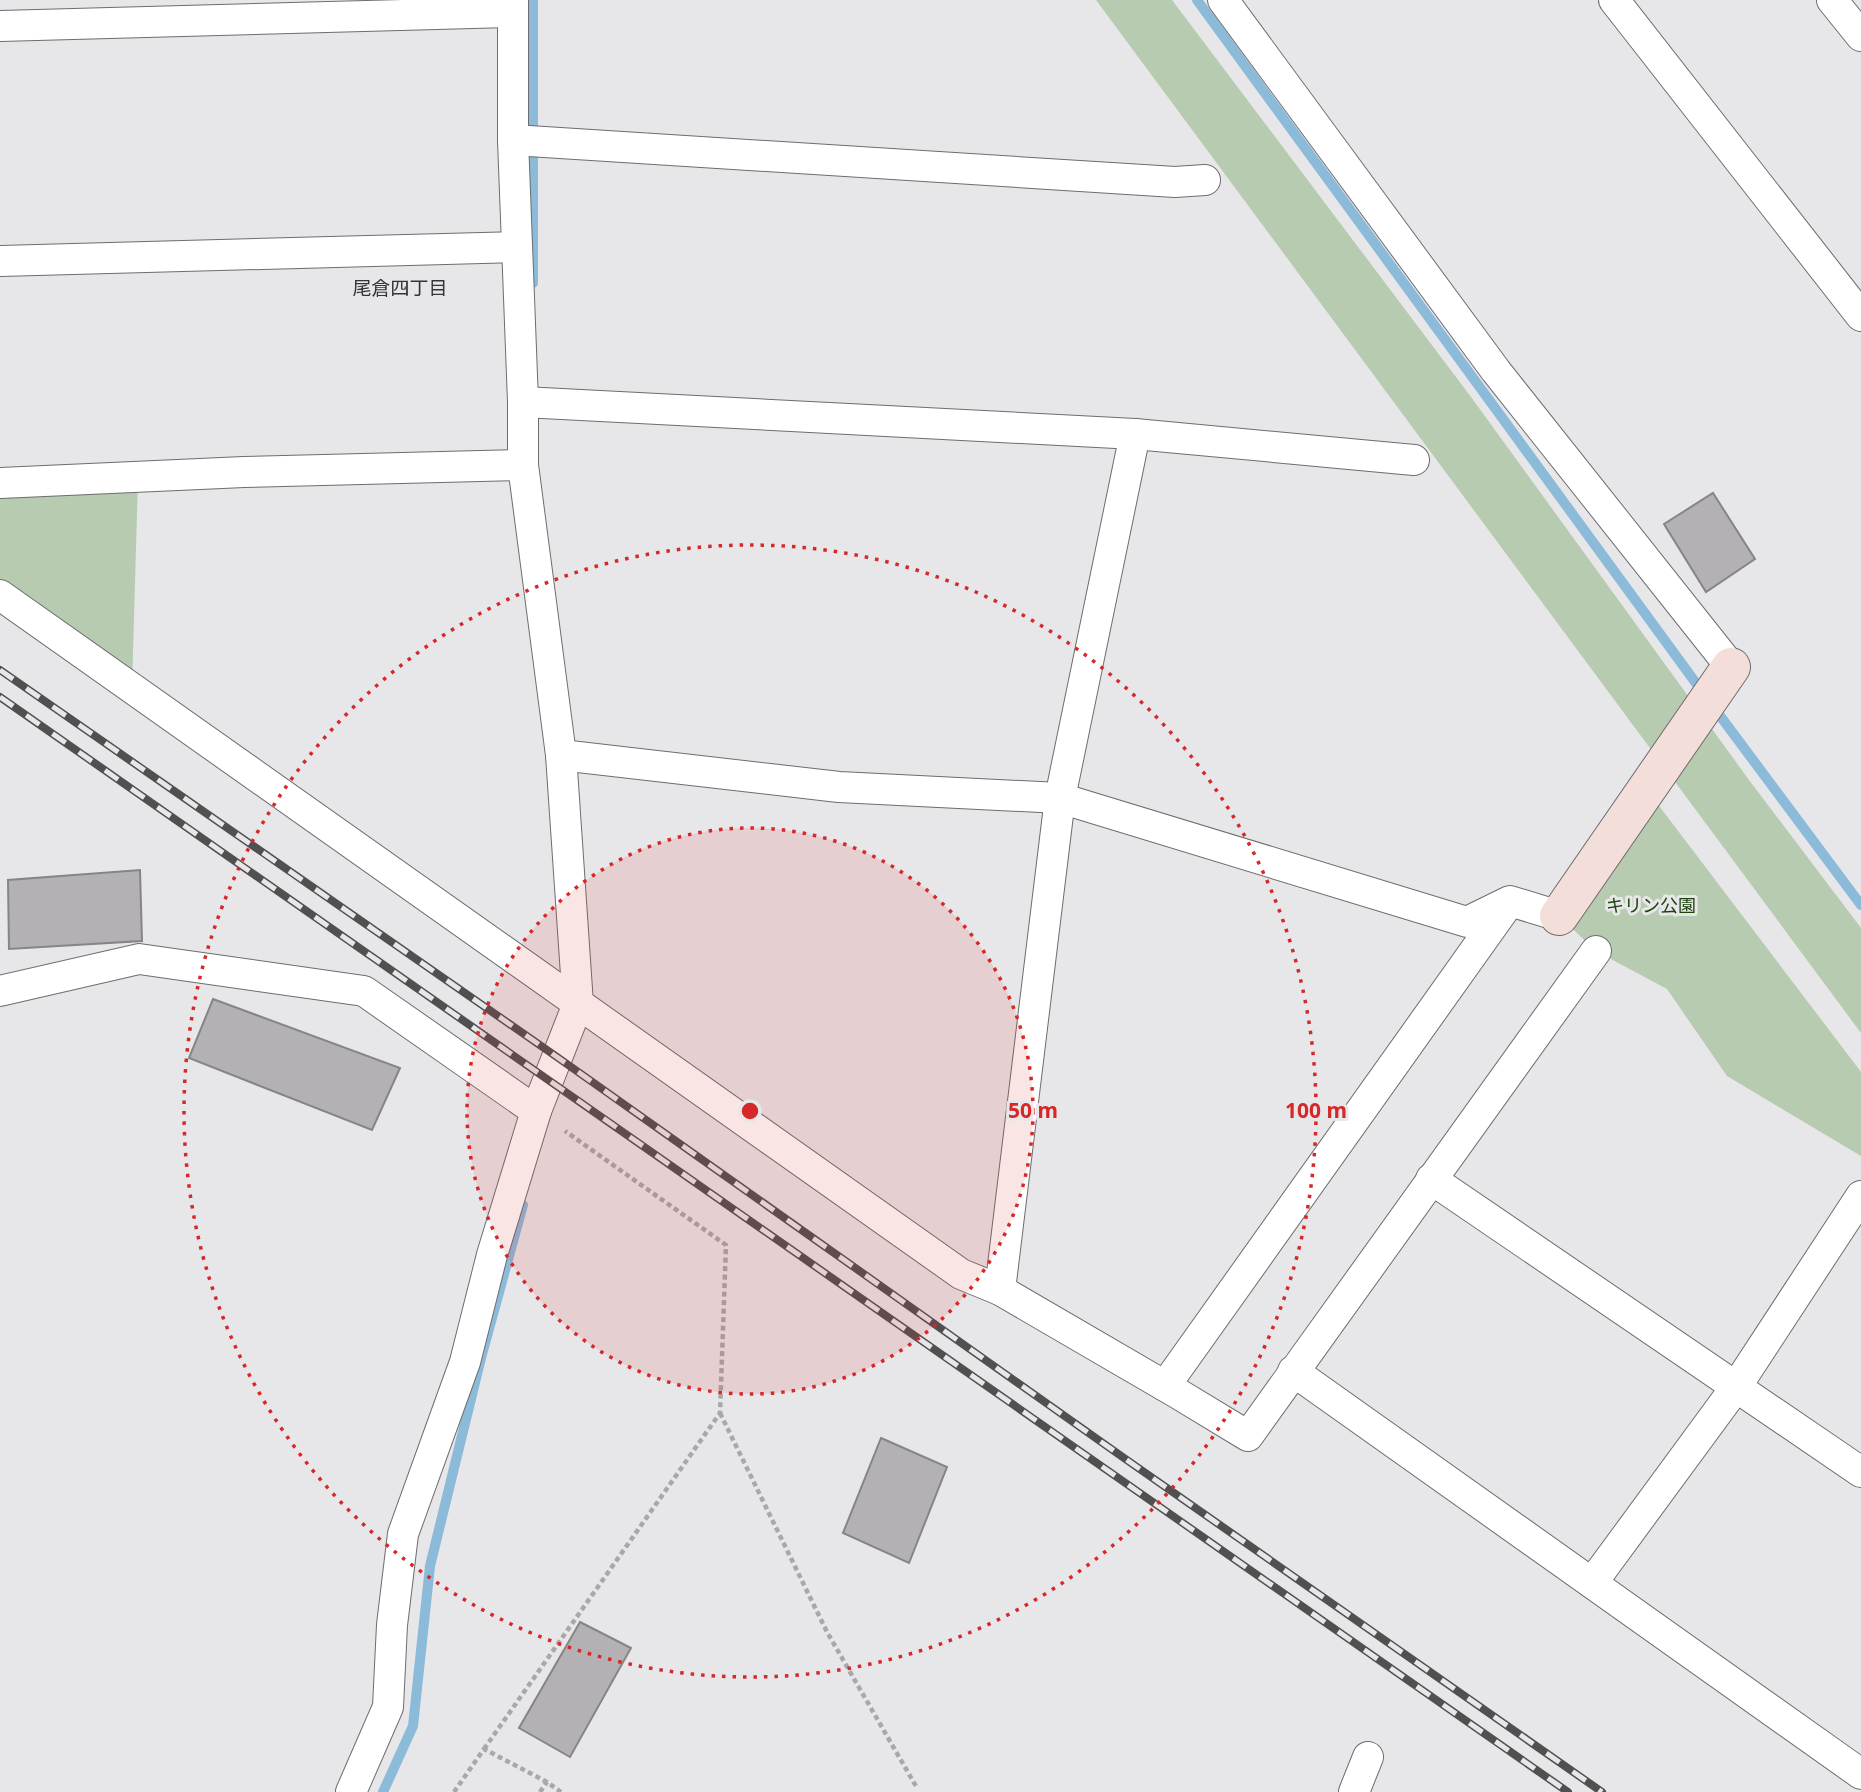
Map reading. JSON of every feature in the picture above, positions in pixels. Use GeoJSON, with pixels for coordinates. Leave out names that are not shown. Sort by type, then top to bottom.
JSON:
{"type":"FeatureCollection","features":[{"type":"Feature","properties":{"kind":"street"},"geometry":{"type":"LineString","coordinates":[[561,755],[839,788],[1060,798],[1467,922],[1510,901],[1559,916],[1731,667],[1496,371],[1223,0]]}},
{"type":"Feature","properties":{"kind":"street"},"geometry":{"type":"LineString","coordinates":[[1614,0],[1861,316]]}},
{"type":"Feature","properties":{"kind":"street"},"geometry":{"type":"LineString","coordinates":[[1832,0],[1861,36]]}},
{"type":"Feature","properties":{"kind":"street"},"geometry":{"type":"LineString","coordinates":[[0,26],[513,6],[513,140],[523,465],[561,755],[578,1004],[536,1111],[492,1255],[465,1362],[403,1534],[392,1625],[388,1707],[351,1792]]}},
{"type":"Feature","properties":{"kind":"street"},"geometry":{"type":"LineString","coordinates":[[513,140],[1175,182],[1205,180]]}},
{"type":"Feature","properties":{"kind":"street"},"geometry":{"type":"LineString","coordinates":[[0,261],[517,247]]}},
{"type":"Feature","properties":{"kind":"street"},"geometry":{"type":"LineString","coordinates":[[523,402],[1135,434],[1414,460]]}},
{"type":"Feature","properties":{"kind":"street"},"geometry":{"type":"LineString","coordinates":[[1000,1290],[1060,798],[1135,434]]}},
{"type":"Feature","properties":{"kind":"street"},"geometry":{"type":"LineString","coordinates":[[0,483],[244,472],[523,465]]}},
{"type":"Feature","properties":{"kind":"street"},"geometry":{"type":"LineString","coordinates":[[0,595],[961,1274],[1000,1290],[1248,1436],[1596,951]]}},
{"type":"Feature","properties":{"kind":"street"},"geometry":{"type":"LineString","coordinates":[[1171,1389],[1510,901]]}},
{"type":"Feature","properties":{"kind":"street"},"geometry":{"type":"LineString","coordinates":[[0,991],[139,960],[364,991],[536,1111]]}},
{"type":"Feature","properties":{"kind":"street"},"geometry":{"type":"LineString","coordinates":[[1431,1179],[1861,1472]]}},
{"type":"Feature","properties":{"kind":"street"},"geometry":{"type":"LineString","coordinates":[[1592,1583],[1737,1387],[1861,1196]]}},
{"type":"Feature","properties":{"kind":"street"},"geometry":{"type":"LineString","coordinates":[[1293,1371],[1861,1774]]}},
{"type":"Feature","properties":{"kind":"street"},"geometry":{"type":"LineString","coordinates":[[1354,1792],[1368,1757]]}},
{"type":"Feature","properties":{"kind":"path"},"geometry":{"type":"LineString","coordinates":[[536,1111],[726,1245],[720,1413],[827,1632],[917,1788]]}},
{"type":"Feature","properties":{"kind":"path"},"geometry":{"type":"LineString","coordinates":[[454,1792],[720,1413]]}},
{"type":"Feature","properties":{"kind":"path"},"geometry":{"type":"LineString","coordinates":[[484,1749],[561,1792]]}},
{"type":"Feature","properties":{"kind":"path"},"geometry":{"type":"LineString","coordinates":[[540,1792],[547,1782]]}},
{"type":"Feature","properties":{"kind":"green space"},"geometry":{"type":"Polygon","coordinates":[[[1096,0],[1172,0],[1471,397],[1749,780],[1861,928],[1861,1033],[1096,0]]]}},
{"type":"Feature","properties":{"kind":"green space"},"geometry":{"type":"Polygon","coordinates":[[[138,477],[132,688],[0,595],[0,483],[138,477]]]}},
{"type":"Feature","properties":{"kind":"green space","name":"キリン公園"},"geometry":{"type":"Polygon","coordinates":[[[1647,790],[1861,1072],[1861,1156],[1727,1076],[1667,989],[1596,951],[1559,916],[1647,790]]]}},
{"type":"Feature","properties":{"kind":"building"},"geometry":{"type":"Polygon","coordinates":[[[1713,493],[1755,559],[1706,592],[1664,524],[1713,493]]]}},
{"type":"Feature","properties":{"kind":"building"},"geometry":{"type":"Polygon","coordinates":[[[140,870],[142,941],[9,949],[8,880],[140,870]]]}},
{"type":"Feature","properties":{"kind":"building"},"geometry":{"type":"Polygon","coordinates":[[[213,999],[400,1068],[372,1130],[189,1058],[213,999]]]}},
{"type":"Feature","properties":{"kind":"building"},"geometry":{"type":"Polygon","coordinates":[[[881,1438],[947,1467],[909,1563],[843,1533],[881,1438]]]}},
{"type":"Feature","properties":{"kind":"building"},"geometry":{"type":"Polygon","coordinates":[[[580,1622],[631,1648],[570,1757],[519,1728],[580,1622]]]}},
{"type":"Feature","properties":{"kind":"waterway"},"geometry":{"type":"LineString","coordinates":[[533,0],[533,283]]}},
{"type":"Feature","properties":{"kind":"waterway"},"geometry":{"type":"LineString","coordinates":[[1197,0],[1861,905]]}},
{"type":"Feature","properties":{"kind":"waterway"},"geometry":{"type":"LineString","coordinates":[[383,1792],[413,1726],[430,1566],[481,1358],[523,1205]]}},
{"type":"Feature","properties":{"kind":"railway"},"geometry":{"type":"LineString","coordinates":[[0,670],[557,1057],[1602,1792]]}},
{"type":"Feature","properties":{"kind":"railway"},"geometry":{"type":"LineString","coordinates":[[0,697],[1568,1792]]}},
{"type":"Feature","properties":{"kind":"district","name":"尾倉四丁目"},"geometry":{"type":"Point","coordinates":[400,288]}}]}
